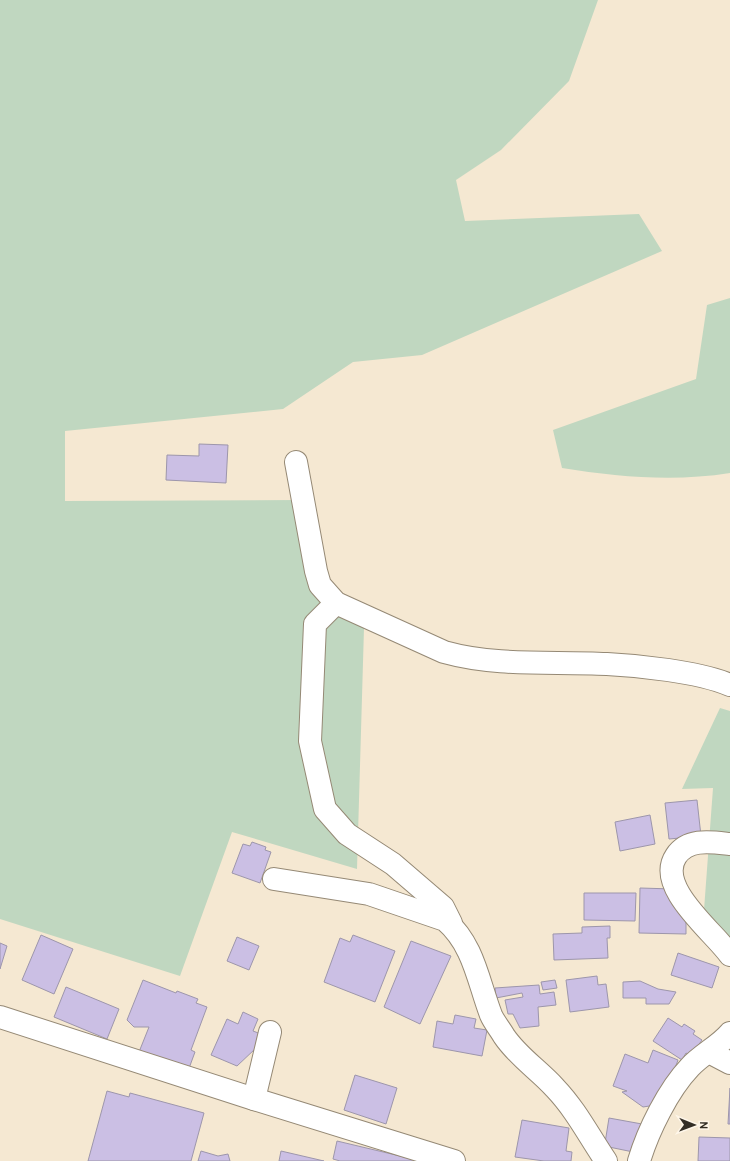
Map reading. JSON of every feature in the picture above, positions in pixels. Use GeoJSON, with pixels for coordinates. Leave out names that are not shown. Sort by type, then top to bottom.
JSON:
{"type":"FeatureCollection","features":[{"type":"Feature","properties":{"kind":"street"},"geometry":{"type":"LineString","coordinates":[[296,462],[316,571],[320,585],[336,603],[444,652],[460,657],[503,662],[607,664],[650,667],[703,676],[730,685]]}},
{"type":"Feature","properties":{"kind":"street"},"geometry":{"type":"LineString","coordinates":[[336,603],[315,624],[310,741],[325,809],[347,834],[393,864],[443,907],[475,963],[492,1016],[505,1038],[567,1102],[606,1161]]}},
{"type":"Feature","properties":{"kind":"street"},"geometry":{"type":"LineString","coordinates":[[730,844],[700,842],[690,844],[681,849],[674,859],[672,870],[677,890],[684,902],[730,955]]}},
{"type":"Feature","properties":{"kind":"street"},"geometry":{"type":"LineString","coordinates":[[274,879],[368,894],[445,920],[454,927]]}},
{"type":"Feature","properties":{"kind":"street"},"geometry":{"type":"LineString","coordinates":[[0,1017],[254,1100],[454,1161]]}},
{"type":"Feature","properties":{"kind":"street"},"geometry":{"type":"LineString","coordinates":[[254,1100],[270,1032]]}},
{"type":"Feature","properties":{"kind":"street"},"geometry":{"type":"LineString","coordinates":[[638,1161],[670,1094],[691,1066],[730,1032]]}},
{"type":"Feature","properties":{"kind":"street"},"geometry":{"type":"LineString","coordinates":[[708,1052],[730,1063]]}},
{"type":"Feature","properties":{"kind":"green space"},"geometry":{"type":"Polygon","coordinates":[[[0,0],[598,0],[569,81],[501,150],[456,180],[465,221],[639,214],[662,251],[422,355],[353,362],[283,409],[65,431],[65,501],[302,500],[314,568],[364,628],[357,869],[232,832],[180,976],[0,919],[0,0]]]}},
{"type":"Feature","properties":{"kind":"green space"},"geometry":{"type":"Polygon","coordinates":[[[730,298],[730,473],[709,476],[667,478],[604,474],[562,468],[553,430],[696,379],[707,305],[730,298]]]}},
{"type":"Feature","properties":{"kind":"green space"},"geometry":{"type":"Polygon","coordinates":[[[720,708],[730,711],[730,946],[702,937],[713,788],[682,789],[720,708]]]}},
{"type":"Feature","properties":{"kind":"building"},"geometry":{"type":"Polygon","coordinates":[[[199,444],[228,445],[226,483],[166,480],[167,455],[199,456],[199,444]]]}},
{"type":"Feature","properties":{"kind":"building"},"geometry":{"type":"Polygon","coordinates":[[[697,800],[701,836],[669,839],[665,803],[697,800]]]}},
{"type":"Feature","properties":{"kind":"building"},"geometry":{"type":"Polygon","coordinates":[[[650,815],[655,844],[620,851],[615,822],[650,815]]]}},
{"type":"Feature","properties":{"kind":"building"},"geometry":{"type":"Polygon","coordinates":[[[252,842],[266,847],[265,850],[271,852],[260,883],[232,873],[243,844],[250,846],[252,842]]]}},
{"type":"Feature","properties":{"kind":"building"},"geometry":{"type":"Polygon","coordinates":[[[640,888],[673,889],[686,920],[686,934],[639,933],[640,888]]]}},
{"type":"Feature","properties":{"kind":"building"},"geometry":{"type":"Polygon","coordinates":[[[584,893],[636,893],[635,921],[584,920],[584,893]]]}},
{"type":"Feature","properties":{"kind":"building"},"geometry":{"type":"Polygon","coordinates":[[[610,926],[610,938],[607,938],[608,958],[554,960],[553,934],[582,933],[582,927],[610,926]]]}},
{"type":"Feature","properties":{"kind":"building"},"geometry":{"type":"Polygon","coordinates":[[[41,935],[73,949],[54,994],[22,980],[41,935]]]}},
{"type":"Feature","properties":{"kind":"building"},"geometry":{"type":"Polygon","coordinates":[[[353,935],[395,951],[375,1002],[324,982],[340,938],[350,942],[353,935]]]}},
{"type":"Feature","properties":{"kind":"building"},"geometry":{"type":"Polygon","coordinates":[[[237,937],[259,946],[249,970],[227,961],[237,937]]]}},
{"type":"Feature","properties":{"kind":"building"},"geometry":{"type":"Polygon","coordinates":[[[411,941],[451,956],[420,1024],[384,1007],[411,941]]]}},
{"type":"Feature","properties":{"kind":"building"},"geometry":{"type":"Polygon","coordinates":[[[0,943],[7,946],[0,969],[0,943]]]}},
{"type":"Feature","properties":{"kind":"building"},"geometry":{"type":"Polygon","coordinates":[[[678,953],[719,967],[712,988],[671,975],[678,953]]]}},
{"type":"Feature","properties":{"kind":"building"},"geometry":{"type":"Polygon","coordinates":[[[597,976],[598,985],[606,984],[609,1007],[570,1012],[566,980],[597,976]]]}},
{"type":"Feature","properties":{"kind":"building"},"geometry":{"type":"Polygon","coordinates":[[[143,980],[176,993],[177,991],[198,999],[196,1003],[207,1007],[191,1050],[195,1052],[188,1071],[139,1052],[149,1027],[134,1027],[127,1020],[143,980]]]}},
{"type":"Feature","properties":{"kind":"building"},"geometry":{"type":"Polygon","coordinates":[[[555,980],[557,988],[543,990],[541,982],[555,980]]]}},
{"type":"Feature","properties":{"kind":"building"},"geometry":{"type":"Polygon","coordinates":[[[640,981],[658,989],[676,992],[669,1004],[646,1004],[646,998],[623,998],[623,982],[640,981]]]}},
{"type":"Feature","properties":{"kind":"building"},"geometry":{"type":"Polygon","coordinates":[[[539,985],[540,994],[554,992],[556,1005],[538,1007],[539,1026],[520,1028],[513,1014],[508,1014],[505,1000],[523,997],[522,993],[496,998],[495,988],[539,985]]]}},
{"type":"Feature","properties":{"kind":"building"},"geometry":{"type":"Polygon","coordinates":[[[66,987],[119,1009],[107,1039],[54,1017],[66,987]]]}},
{"type":"Feature","properties":{"kind":"building"},"geometry":{"type":"Polygon","coordinates":[[[243,1012],[258,1019],[253,1031],[261,1034],[255,1049],[237,1066],[211,1055],[227,1019],[238,1024],[243,1012]]]}},
{"type":"Feature","properties":{"kind":"building"},"geometry":{"type":"Polygon","coordinates":[[[455,1015],[476,1019],[474,1028],[487,1030],[482,1056],[433,1047],[437,1021],[453,1024],[455,1015]]]}},
{"type":"Feature","properties":{"kind":"building"},"geometry":{"type":"Polygon","coordinates":[[[668,1018],[682,1027],[684,1024],[695,1031],[693,1034],[702,1040],[691,1056],[686,1053],[682,1060],[653,1041],[668,1018]]]}},
{"type":"Feature","properties":{"kind":"building"},"geometry":{"type":"Polygon","coordinates":[[[653,1050],[678,1060],[662,1104],[643,1107],[622,1092],[627,1091],[613,1086],[625,1054],[648,1063],[653,1050]]]}},
{"type":"Feature","properties":{"kind":"building"},"geometry":{"type":"Polygon","coordinates":[[[355,1075],[397,1088],[386,1124],[344,1110],[355,1075]]]}},
{"type":"Feature","properties":{"kind":"building"},"geometry":{"type":"Polygon","coordinates":[[[730,1088],[730,1124],[728,1124],[730,1088]]]}},
{"type":"Feature","properties":{"kind":"building"},"geometry":{"type":"Polygon","coordinates":[[[107,1091],[129,1097],[130,1093],[204,1113],[191,1161],[88,1161],[107,1091]]]}},
{"type":"Feature","properties":{"kind":"building"},"geometry":{"type":"Polygon","coordinates":[[[609,1118],[642,1124],[638,1153],[609,1147],[608,1143],[605,1143],[609,1118]]]}},
{"type":"Feature","properties":{"kind":"building"},"geometry":{"type":"Polygon","coordinates":[[[522,1120],[569,1128],[566,1151],[572,1152],[571,1161],[544,1161],[515,1157],[522,1120]]]}},
{"type":"Feature","properties":{"kind":"building"},"geometry":{"type":"Polygon","coordinates":[[[699,1137],[730,1138],[730,1161],[698,1161],[699,1137]]]}},
{"type":"Feature","properties":{"kind":"building"},"geometry":{"type":"Polygon","coordinates":[[[337,1141],[421,1161],[340,1161],[333,1159],[337,1141]]]}},
{"type":"Feature","properties":{"kind":"building"},"geometry":{"type":"Polygon","coordinates":[[[201,1151],[218,1156],[228,1154],[230,1161],[198,1161],[201,1151]]]}},
{"type":"Feature","properties":{"kind":"building"},"geometry":{"type":"Polygon","coordinates":[[[281,1151],[324,1161],[279,1161],[281,1151]]]}}]}
